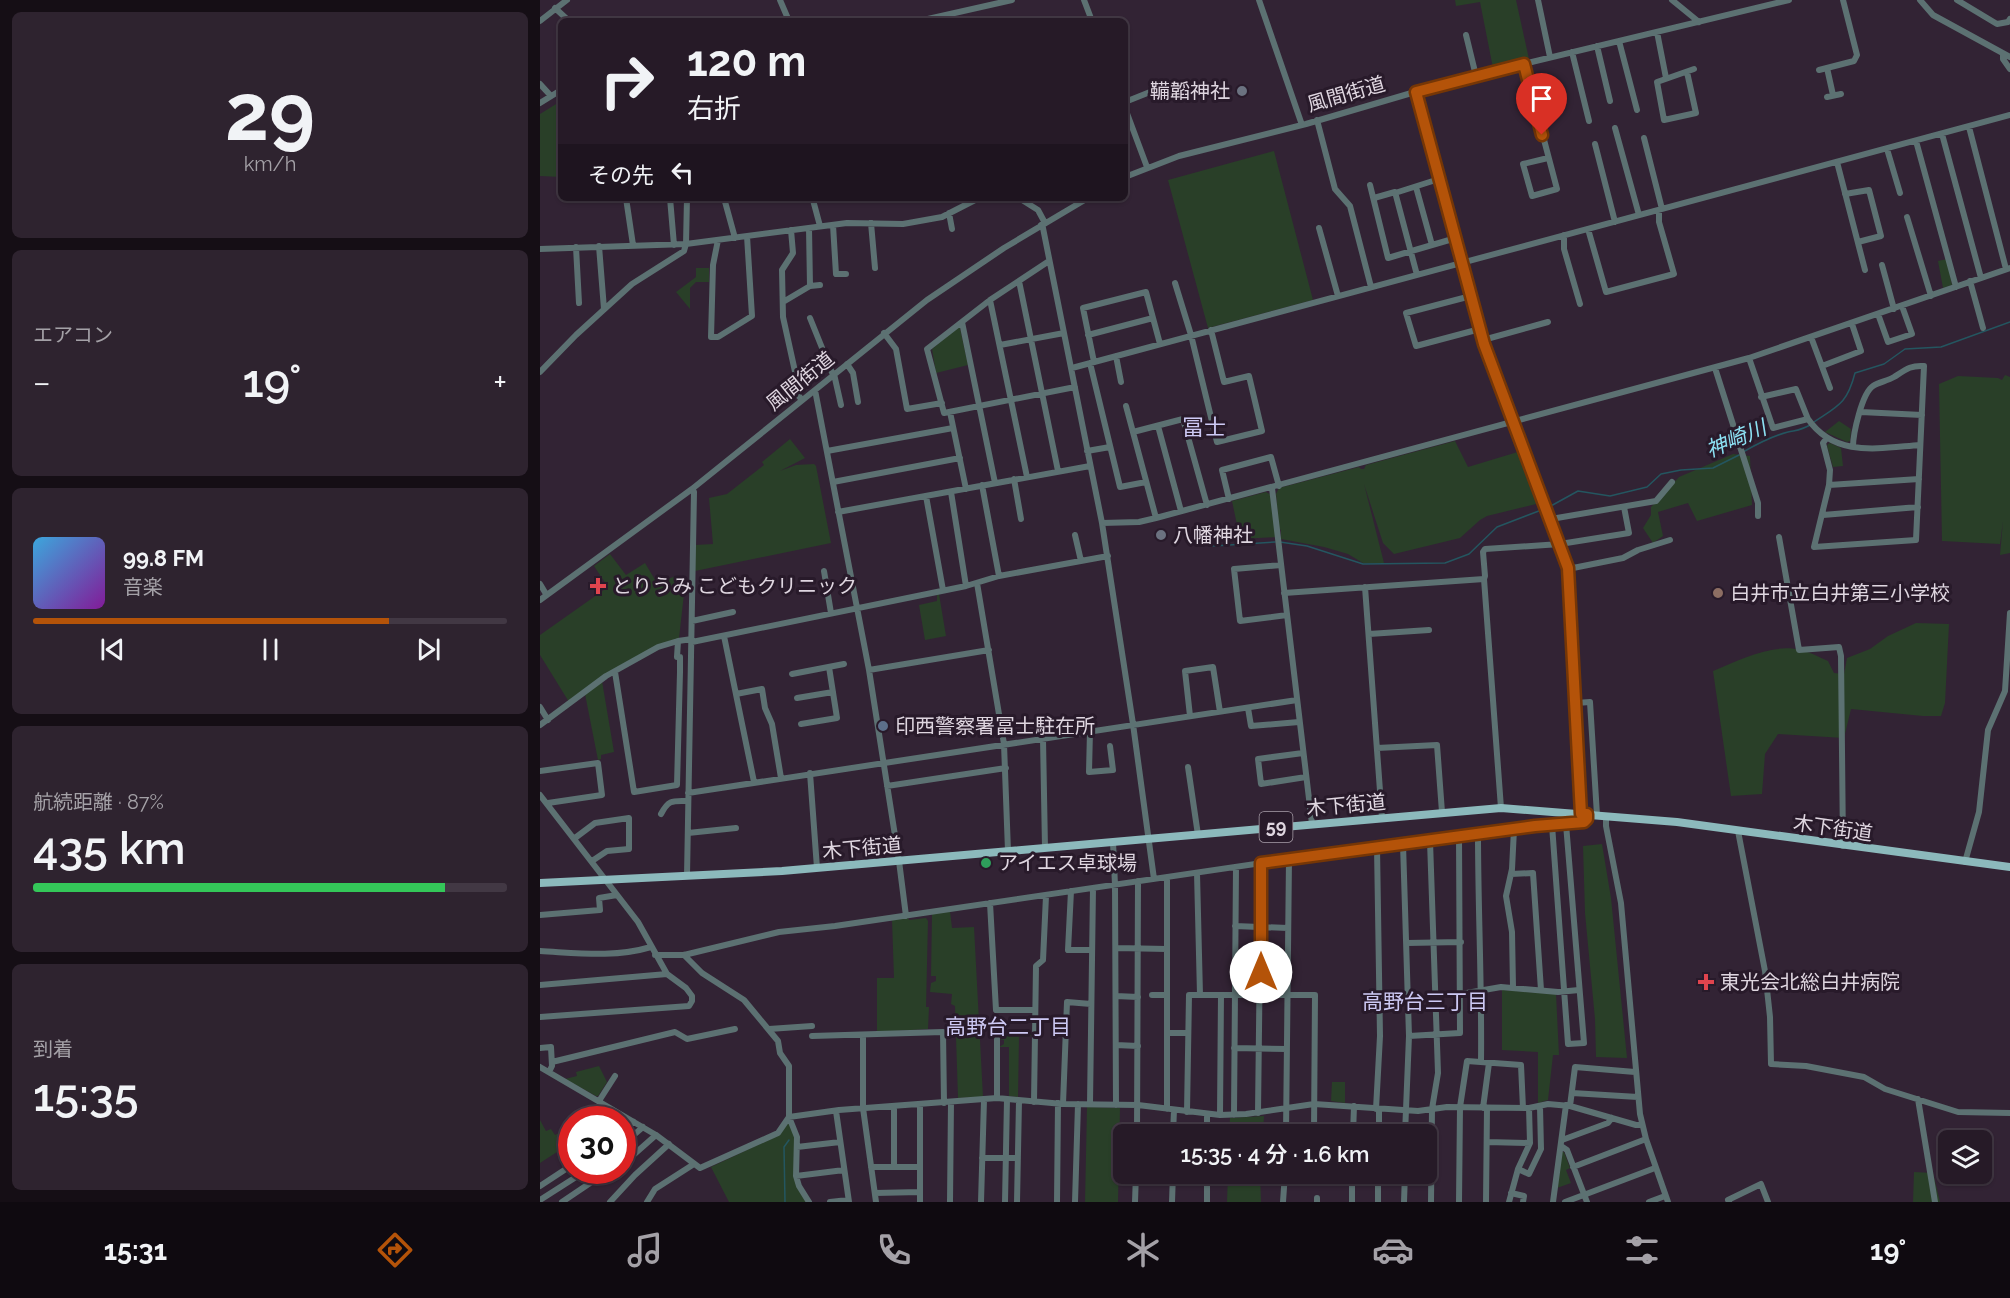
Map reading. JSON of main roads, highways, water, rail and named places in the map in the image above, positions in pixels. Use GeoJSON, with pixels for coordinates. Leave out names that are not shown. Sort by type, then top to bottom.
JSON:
{"type":"FeatureCollection","features":[{"type":"Feature","properties":{"kind":"main road","name":"木下街道"},"geometry":{"type":"LineString","coordinates":[[540,883],[817,868],[1501,808],[1677,822],[1843,846],[2010,866]]}},
{"type":"Feature","properties":{"kind":"waterway","name":"神崎川"},"geometry":{"type":"LineString","coordinates":[[1814,422],[1841,403],[1849,391],[1855,373],[1884,364],[1905,349],[1941,347],[2010,322]]}},
{"type":"Feature","properties":{"kind":"waterway","name":"神崎川"},"geometry":{"type":"LineString","coordinates":[[1743,452],[1770,438],[1810,425]]}},
{"type":"Feature","properties":{"kind":"waterway","name":"神崎川"},"geometry":{"type":"LineString","coordinates":[[1549,507],[1578,491],[1610,496],[1647,487],[1661,474],[1713,468],[1739,455]]}},
{"type":"Feature","properties":{"kind":"waterway","name":"神崎川"},"geometry":{"type":"LineString","coordinates":[[1280,542],[1307,546],[1363,564],[1445,563],[1469,554],[1497,527],[1544,509]]}},
{"type":"Feature","properties":{"kind":"waterway","name":"神崎川"},"geometry":{"type":"LineString","coordinates":[[1213,546],[1275,542]]}},
{"type":"Feature","properties":{"kind":"waterway"},"geometry":{"type":"LineString","coordinates":[[785,1202],[784,1147],[789,1140]]}},
{"type":"Feature","properties":{"kind":"place","name":"鞴韜神社"},"geometry":{"type":"Point","coordinates":[1242,91]}},
{"type":"Feature","properties":{"kind":"place","name":"八幡神社"},"geometry":{"type":"Point","coordinates":[1161,535]}},
{"type":"Feature","properties":{"kind":"place","name":"とりうみ こどもクリニック"},"geometry":{"type":"Point","coordinates":[598,586]}},
{"type":"Feature","properties":{"kind":"place","name":"白井市立白井第三小学校"},"geometry":{"type":"Point","coordinates":[1718,593]}},
{"type":"Feature","properties":{"kind":"place","name":"印西警察署冨士駐在所"},"geometry":{"type":"Point","coordinates":[883,726]}},
{"type":"Feature","properties":{"kind":"place","name":"アイエス卓球場"},"geometry":{"type":"Point","coordinates":[986,863]}},
{"type":"Feature","properties":{"kind":"place","name":"東光会北総白井病院"},"geometry":{"type":"Point","coordinates":[1706,982]}},
{"type":"Feature","properties":{"kind":"district","name":"冨士"},"geometry":{"type":"Point","coordinates":[1204,427]}},
{"type":"Feature","properties":{"kind":"district","name":"高野台三丁目"},"geometry":{"type":"Point","coordinates":[1425,1002]}},
{"type":"Feature","properties":{"kind":"district","name":"高野台二丁目"},"geometry":{"type":"Point","coordinates":[1008,1027]}}]}
